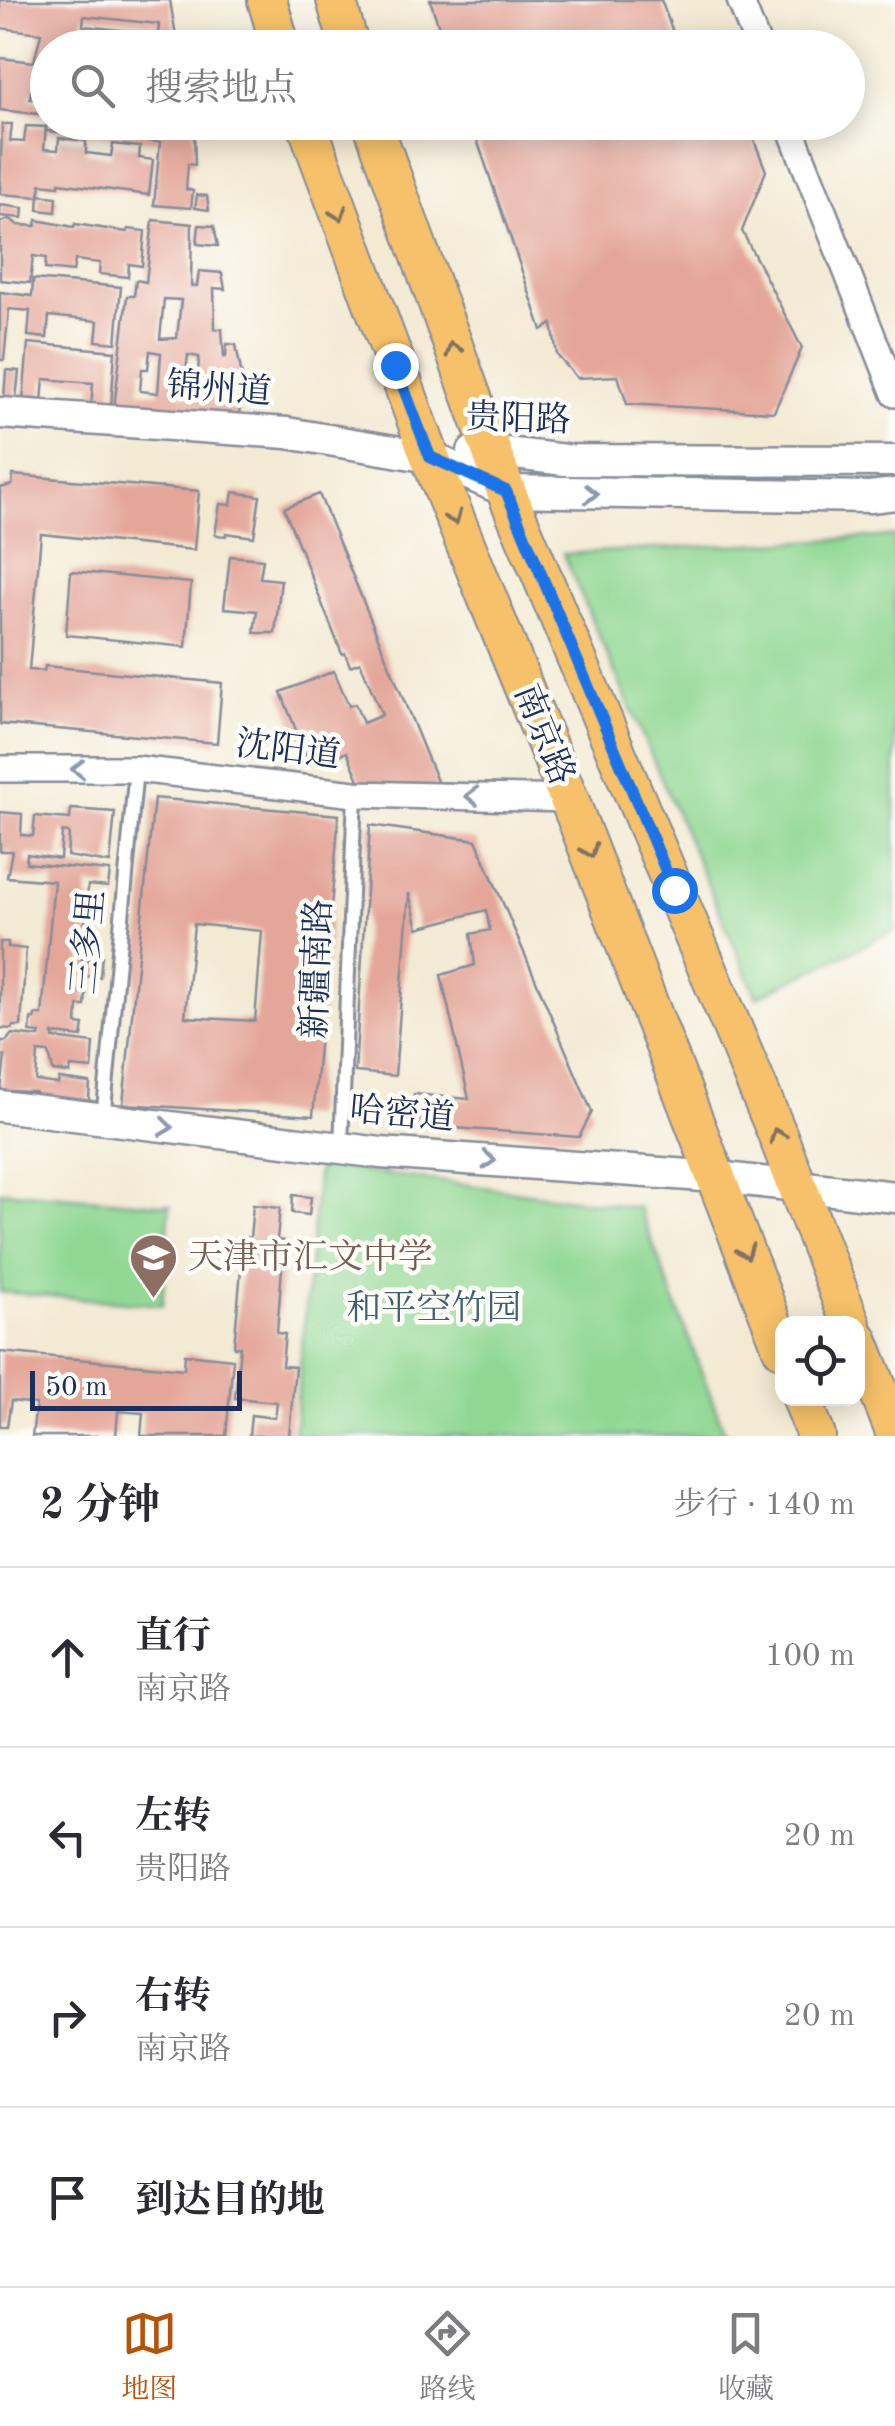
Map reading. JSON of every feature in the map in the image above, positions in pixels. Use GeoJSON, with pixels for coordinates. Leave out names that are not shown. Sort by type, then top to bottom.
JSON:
{"type":"FeatureCollection","features":[{"type":"Feature","properties":{"kind":"main road"},"geometry":{"type":"LineString","coordinates":[[267,0],[276,30]]}},
{"type":"Feature","properties":{"kind":"main road"},"geometry":{"type":"LineString","coordinates":[[336,0],[345,30]]}},
{"type":"Feature","properties":{"kind":"main road","name":"南京路"},"geometry":{"type":"LineString","coordinates":[[313,140],[430,457],[569,798],[775,1330]]}},
{"type":"Feature","properties":{"kind":"main road","name":"南京路"},"geometry":{"type":"LineString","coordinates":[[378,140],[506,491],[849,1316]]}},
{"type":"Feature","properties":{"kind":"main road"},"geometry":{"type":"LineString","coordinates":[[865,1356],[895,1432]]}},
{"type":"Feature","properties":{"kind":"main road"},"geometry":{"type":"LineString","coordinates":[[805,1406],[816,1436]]}},
{"type":"Feature","properties":{"kind":"street"},"geometry":{"type":"LineString","coordinates":[[740,0],[752,30]]}},
{"type":"Feature","properties":{"kind":"street"},"geometry":{"type":"LineString","coordinates":[[795,140],[895,394]]}},
{"type":"Feature","properties":{"kind":"street","name":"锦州道"},"geometry":{"type":"LineString","coordinates":[[0,413],[287,433],[430,457]]}},
{"type":"Feature","properties":{"kind":"street","name":"贵阳路"},"geometry":{"type":"LineString","coordinates":[[430,457],[490,450],[565,460],[895,460]]}},
{"type":"Feature","properties":{"kind":"street","name":"贵阳路"},"geometry":{"type":"LineString","coordinates":[[430,457],[506,491],[895,494]]}},
{"type":"Feature","properties":{"kind":"street","name":"沈阳道"},"geometry":{"type":"LineString","coordinates":[[0,770],[136,769],[355,794],[569,798]]}},
{"type":"Feature","properties":{"kind":"street","name":"哈密道"},"geometry":{"type":"LineString","coordinates":[[0,1106],[341,1147],[717,1177],[895,1197]]}},
{"type":"Feature","properties":{"kind":"lane","name":"三多里"},"geometry":{"type":"LineString","coordinates":[[102,1120],[136,769]]}},
{"type":"Feature","properties":{"kind":"lane","name":"新疆南路"},"geometry":{"type":"LineString","coordinates":[[341,1147],[355,794]]}},
{"type":"Feature","properties":{"kind":"green space"},"geometry":{"type":"Polygon","coordinates":[[[895,536],[895,930],[757,997],[563,554],[895,536]]]}},
{"type":"Feature","properties":{"kind":"green space","name":"和平空竹园"},"geometry":{"type":"Polygon","coordinates":[[[318,1165],[639,1208],[726,1436],[294,1436],[318,1165]]]}},
{"type":"Feature","properties":{"kind":"green space"},"geometry":{"type":"Polygon","coordinates":[[[0,1191],[170,1205],[162,1305],[0,1292],[0,1191]]]}},
{"type":"Feature","properties":{"kind":"building"},"geometry":{"type":"Polygon","coordinates":[[[0,0],[170,0],[175,30],[158,30],[159,24],[84,16],[83,26],[120,30],[30,32],[0,28],[0,0]]]}},
{"type":"Feature","properties":{"kind":"building"},"geometry":{"type":"Polygon","coordinates":[[[430,0],[661,0],[672,30],[440,30],[430,0]]]}},
{"type":"Feature","properties":{"kind":"building"},"geometry":{"type":"Polygon","coordinates":[[[0,58],[30,62],[30,113],[0,110],[0,58]]]}},
{"type":"Feature","properties":{"kind":"building"},"geometry":{"type":"Polygon","coordinates":[[[2,124],[12,124],[10,141],[24,142],[26,126],[30,126],[30,140],[45,140],[44,149],[58,150],[59,140],[77,140],[86,141],[86,153],[111,156],[113,144],[140,147],[139,158],[153,160],[149,195],[59,183],[41,184],[39,197],[0,194],[2,124]]]}},
{"type":"Feature","properties":{"kind":"building"},"geometry":{"type":"Polygon","coordinates":[[[139,140],[194,140],[195,165],[188,164],[186,189],[193,191],[191,208],[154,205],[160,142],[139,140]]]}},
{"type":"Feature","properties":{"kind":"building"},"geometry":{"type":"Polygon","coordinates":[[[477,140],[754,140],[766,171],[742,231],[802,348],[774,412],[627,404],[618,376],[577,378],[557,355],[552,324],[542,330],[477,140]]]}},
{"type":"Feature","properties":{"kind":"building"},"geometry":{"type":"Polygon","coordinates":[[[39,195],[57,197],[56,212],[38,210],[39,195]]]}},
{"type":"Feature","properties":{"kind":"building"},"geometry":{"type":"Polygon","coordinates":[[[197,195],[207,196],[209,210],[195,208],[197,195]]]}},
{"type":"Feature","properties":{"kind":"building"},"geometry":{"type":"Polygon","coordinates":[[[0,205],[23,208],[22,218],[0,216],[0,205]]]}},
{"type":"Feature","properties":{"kind":"building"},"geometry":{"type":"Polygon","coordinates":[[[10,219],[18,225],[36,226],[37,220],[74,227],[75,224],[145,231],[142,266],[129,264],[128,277],[99,274],[100,263],[75,260],[73,272],[45,269],[46,258],[33,256],[30,283],[0,280],[0,222],[10,219]]]}},
{"type":"Feature","properties":{"kind":"building"},"geometry":{"type":"Polygon","coordinates":[[[153,220],[192,224],[191,286],[197,286],[199,271],[222,273],[225,289],[214,288],[215,329],[222,329],[224,357],[227,344],[236,345],[242,376],[225,375],[224,399],[240,401],[239,419],[114,408],[127,296],[134,296],[136,280],[146,282],[153,220]],[[164,299],[160,339],[177,338],[181,300],[164,299]],[[150,351],[148,369],[142,369],[140,391],[158,393],[161,353],[150,351]],[[188,355],[186,372],[180,371],[178,394],[197,396],[199,357],[188,355]]]}},
{"type":"Feature","properties":{"kind":"building"},"geometry":{"type":"Polygon","coordinates":[[[199,225],[214,226],[218,246],[197,244],[199,225]]]}},
{"type":"Feature","properties":{"kind":"building"},"geometry":{"type":"Polygon","coordinates":[[[33,279],[121,287],[116,343],[96,341],[98,321],[49,316],[47,338],[28,336],[30,311],[9,309],[4,360],[0,360],[0,292],[32,296],[33,279]]]}},
{"type":"Feature","properties":{"kind":"building"},"geometry":{"type":"Polygon","coordinates":[[[28,343],[115,351],[111,408],[91,407],[93,383],[44,379],[42,402],[23,400],[28,343]]]}},
{"type":"Feature","properties":{"kind":"building"},"geometry":{"type":"Polygon","coordinates":[[[6,370],[19,371],[16,399],[4,399],[6,370]]]}},
{"type":"Feature","properties":{"kind":"building"},"geometry":{"type":"Polygon","coordinates":[[[13,475],[199,491],[194,550],[41,534],[29,670],[44,671],[45,666],[222,683],[217,743],[0,724],[0,488],[12,485],[13,475]]]}},
{"type":"Feature","properties":{"kind":"building"},"geometry":{"type":"Polygon","coordinates":[[[233,492],[260,496],[254,537],[215,535],[220,504],[231,505],[233,492]]]}},
{"type":"Feature","properties":{"kind":"building"},"geometry":{"type":"Polygon","coordinates":[[[319,494],[439,786],[368,801],[347,752],[324,761],[321,756],[308,761],[281,692],[334,671],[349,706],[355,704],[363,723],[382,715],[360,662],[350,666],[345,653],[342,654],[284,508],[319,494]]]}},
{"type":"Feature","properties":{"kind":"building"},"geometry":{"type":"Polygon","coordinates":[[[230,556],[263,559],[260,578],[281,580],[275,633],[254,633],[257,611],[224,608],[230,556]]]}},
{"type":"Feature","properties":{"kind":"building"},"geometry":{"type":"Polygon","coordinates":[[[71,571],[191,583],[186,647],[66,635],[71,571]]]}},
{"type":"Feature","properties":{"kind":"building"},"geometry":{"type":"Polygon","coordinates":[[[154,798],[339,815],[313,1116],[123,1104],[154,798]],[[194,924],[185,1017],[255,1021],[262,931],[194,924]]]}},
{"type":"Feature","properties":{"kind":"building"},"geometry":{"type":"Polygon","coordinates":[[[71,809],[115,812],[110,863],[67,856],[69,833],[62,832],[60,859],[27,854],[26,863],[110,871],[108,887],[88,885],[87,900],[93,901],[92,913],[86,913],[84,931],[91,932],[89,945],[83,944],[82,962],[88,963],[89,955],[102,956],[100,977],[81,976],[80,993],[86,994],[85,1006],[78,1006],[77,1024],[84,1025],[82,1037],[53,1034],[53,1038],[94,1043],[92,1069],[71,1067],[70,1073],[53,1071],[49,1053],[38,1052],[36,1081],[90,1083],[88,1115],[33,1110],[35,1092],[1,1091],[5,1056],[0,1055],[1,1041],[12,1034],[39,1037],[40,1033],[30,1032],[31,1019],[42,1015],[54,881],[7,877],[12,851],[0,851],[0,812],[22,814],[21,835],[33,836],[35,816],[70,819],[71,809]]]}},
{"type":"Feature","properties":{"kind":"building"},"geometry":{"type":"Polygon","coordinates":[[[370,825],[476,840],[592,1112],[579,1137],[412,1125],[414,1094],[469,1099],[441,975],[475,965],[471,934],[490,930],[486,910],[418,928],[409,893],[395,1076],[355,1072],[370,825]]]}},
{"type":"Feature","properties":{"kind":"building"},"geometry":{"type":"Polygon","coordinates":[[[0,942],[26,949],[21,1026],[12,1029],[0,1028],[0,942]]]}},
{"type":"Feature","properties":{"kind":"building"},"geometry":{"type":"Polygon","coordinates":[[[293,1195],[311,1197],[309,1215],[292,1213],[293,1195]]]}},
{"type":"Feature","properties":{"kind":"building"},"geometry":{"type":"Polygon","coordinates":[[[253,1205],[280,1208],[277,1240],[284,1241],[277,1333],[285,1334],[282,1366],[295,1367],[289,1436],[249,1436],[251,1415],[275,1418],[277,1402],[235,1398],[240,1347],[234,1347],[244,1237],[250,1238],[253,1205]]]}},
{"type":"Feature","properties":{"kind":"building"},"geometry":{"type":"Polygon","coordinates":[[[0,1352],[184,1369],[185,1354],[233,1359],[226,1436],[141,1436],[143,1413],[118,1411],[116,1436],[32,1436],[36,1404],[11,1401],[7,1426],[0,1426],[0,1352]]]}},
{"type":"Feature","properties":{"kind":"place","name":"天津市汇文中学"},"geometry":{"type":"Point","coordinates":[153,1300]}},
{"type":"Feature","properties":{"kind":"route"},"geometry":{"type":"LineString","coordinates":[[395,365],[430,457],[506,491],[674,890]]}}]}
